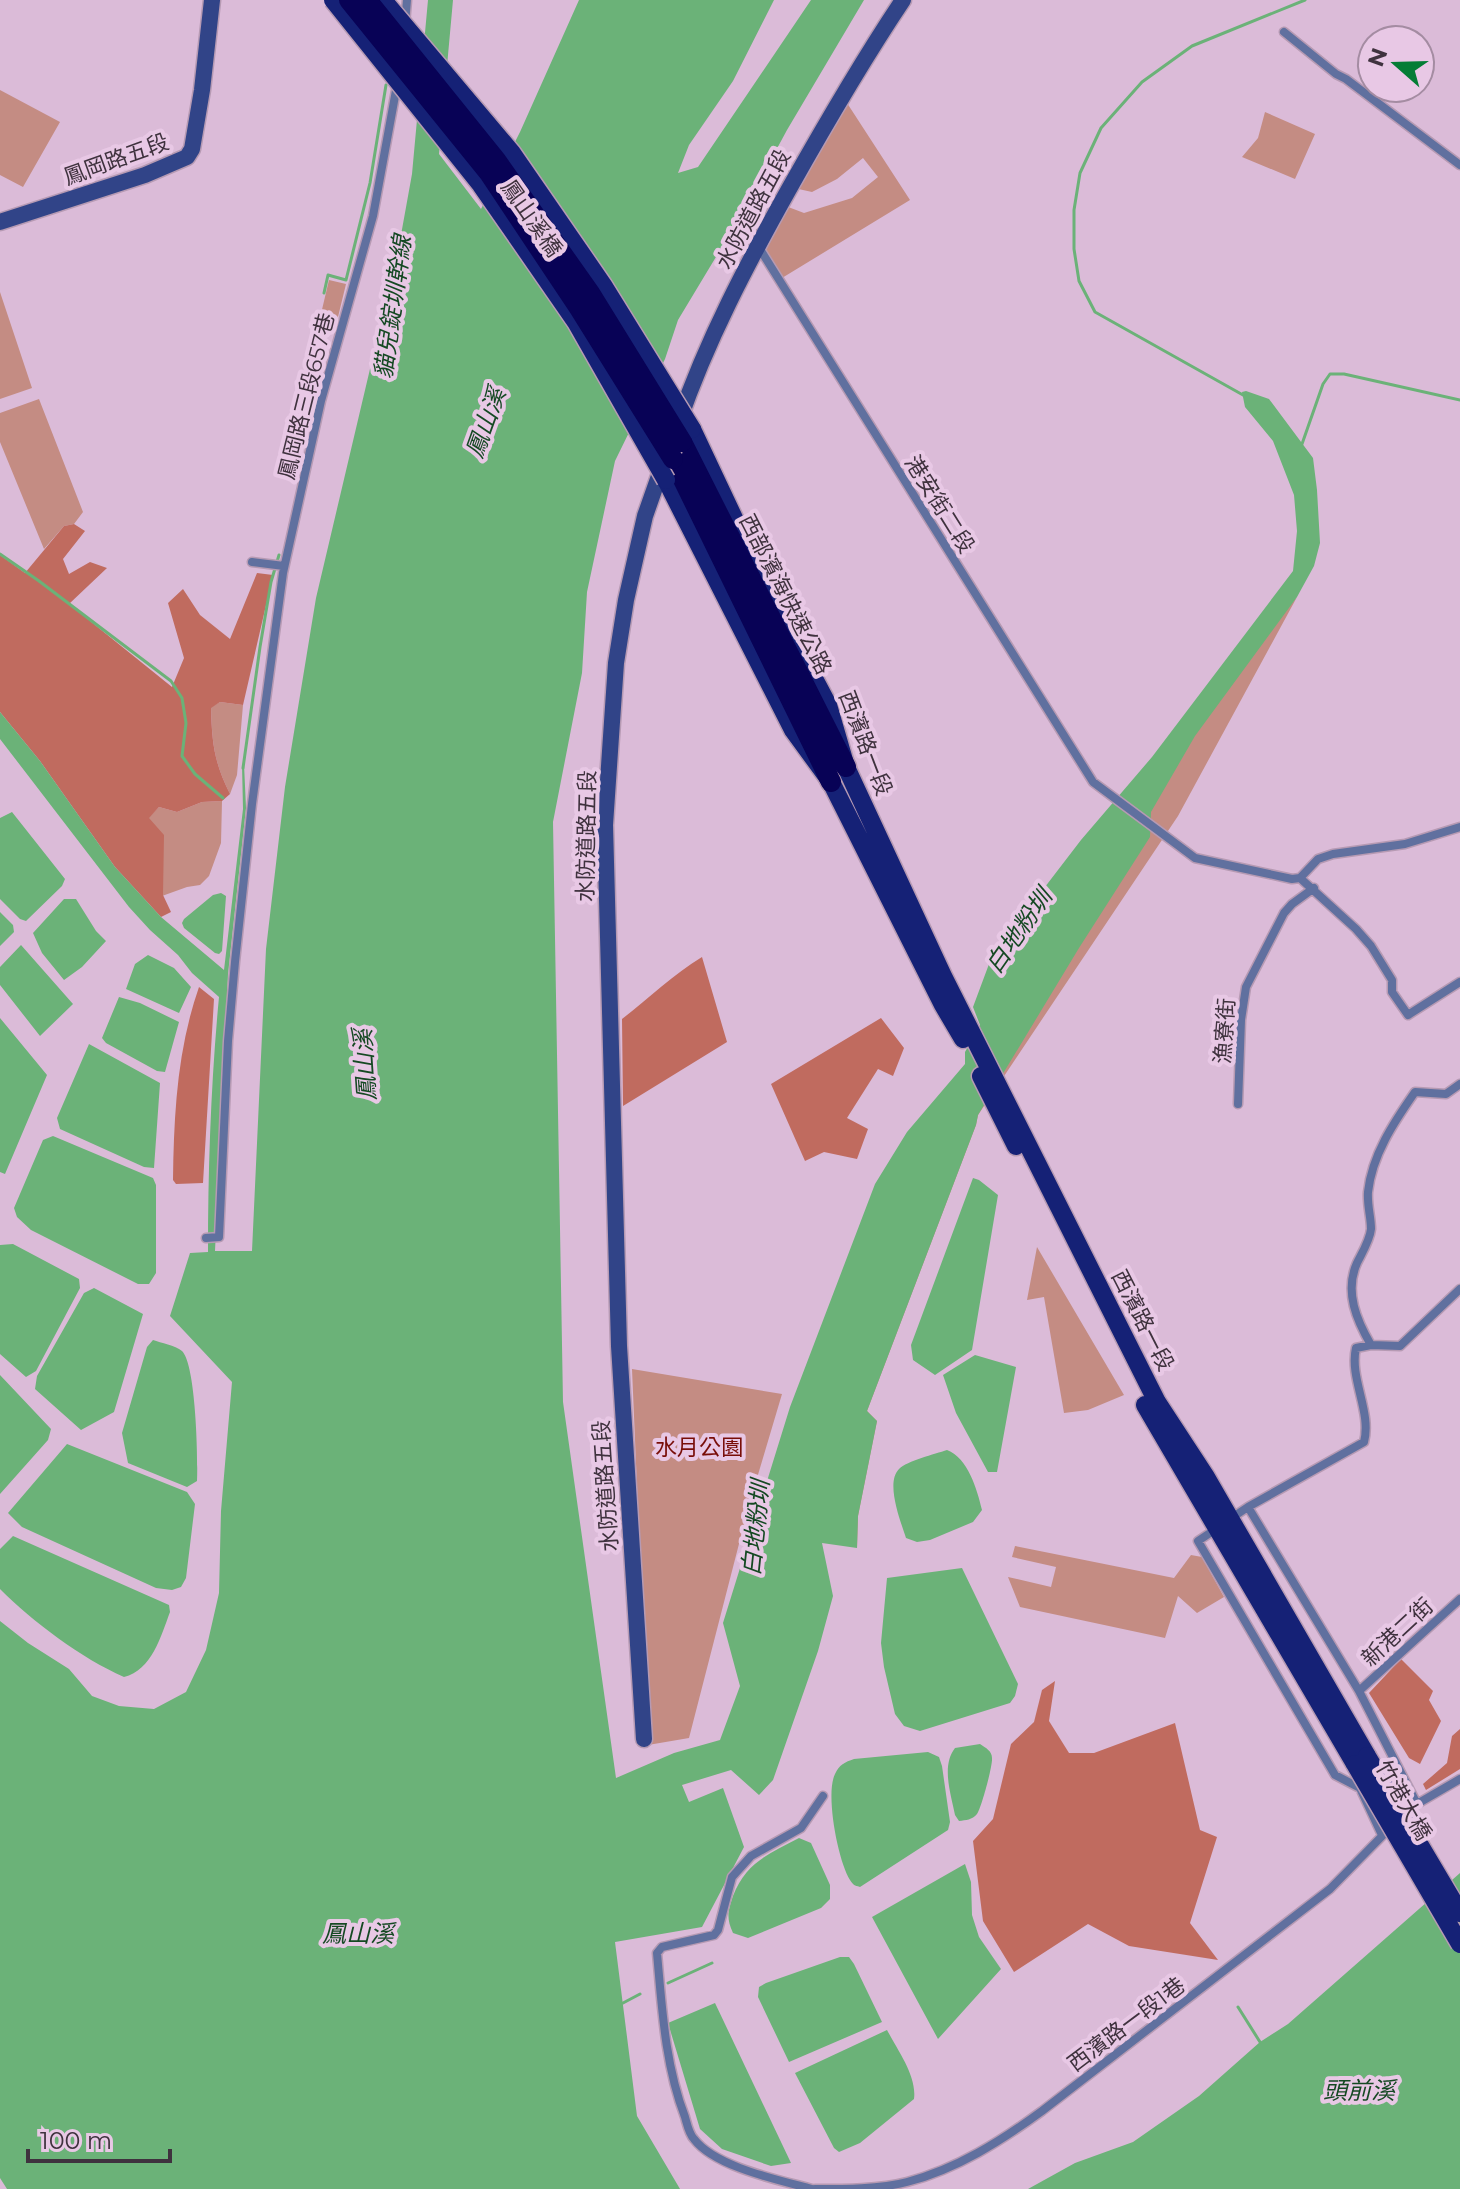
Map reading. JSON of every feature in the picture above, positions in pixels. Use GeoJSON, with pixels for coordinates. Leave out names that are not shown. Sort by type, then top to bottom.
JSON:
{"type":"FeatureCollection","features":[{"type":"Feature","properties":{"kind":"highway","name":"鳳山溪橋"},"geometry":{"type":"LineString","coordinates":[[349,0],[489,173],[579,308],[682,443]]}},
{"type":"Feature","properties":{"kind":"highway","name":"鳳山溪橋"},"geometry":{"type":"LineString","coordinates":[[367,0],[496,160],[590,293],[682,443]]}},
{"type":"Feature","properties":{"kind":"highway","name":"西部濱海快速公路"},"geometry":{"type":"LineString","coordinates":[[682,443],[846,767]]}},
{"type":"Feature","properties":{"kind":"highway","name":"西部濱海快速公路"},"geometry":{"type":"LineString","coordinates":[[682,443],[831,782]]}},
{"type":"Feature","properties":{"kind":"main road","name":"鳳山溪橋"},"geometry":{"type":"LineString","coordinates":[[333,0],[481,185],[576,322],[666,480]]}},
{"type":"Feature","properties":{"kind":"main road","name":"鳳山溪橋"},"geometry":{"type":"LineString","coordinates":[[383,0],[512,153],[603,285],[682,443]]}},
{"type":"Feature","properties":{"kind":"main road","name":"西濱路一段"},"geometry":{"type":"LineString","coordinates":[[666,480],[793,730],[831,782],[943,1005],[968,1036],[1003,1092],[1157,1402],[1206,1477],[1224,1524],[1272,1623],[1361,1760]]}},
{"type":"Feature","properties":{"kind":"main road","name":"西濱路一段"},"geometry":{"type":"LineString","coordinates":[[846,767],[943,976],[1001,1118],[1144,1404],[1224,1524]]}},
{"type":"Feature","properties":{"kind":"main road","name":"竹港大橋"},"geometry":{"type":"LineString","coordinates":[[1361,1760],[1460,1913]]}},
{"type":"Feature","properties":{"kind":"main road","name":"竹港大橋"},"geometry":{"type":"LineString","coordinates":[[1361,1760],[1460,1944]]}},
{"type":"Feature","properties":{"kind":"street","name":"鳳岡路五段"},"geometry":{"type":"LineString","coordinates":[[0,222],[145,175],[187,157],[192,149],[202,90],[212,0]]}},
{"type":"Feature","properties":{"kind":"street","name":"鳳岡路三段657巷"},"geometry":{"type":"LineString","coordinates":[[206,1238],[219,1237],[228,1035],[252,804],[284,566],[321,401],[373,216],[396,91],[407,0]]}},
{"type":"Feature","properties":{"kind":"street","name":"水防道路五段"},"geometry":{"type":"LineString","coordinates":[[644,1739],[619,1346],[609,1031],[605,825],[616,663],[645,516],[688,395],[719,322],[757,244],[815,140],[903,0]]}},
{"type":"Feature","properties":{"kind":"street"},"geometry":{"type":"LineString","coordinates":[[1284,32],[1460,165]]}},
{"type":"Feature","properties":{"kind":"street","name":"港安街二段"},"geometry":{"type":"LineString","coordinates":[[757,244],[1093,782],[1195,858],[1292,879],[1300,878]]}},
{"type":"Feature","properties":{"kind":"street"},"geometry":{"type":"LineString","coordinates":[[252,562],[284,566]]}},
{"type":"Feature","properties":{"kind":"street"},"geometry":{"type":"LineString","coordinates":[[1460,827],[1405,844],[1333,854],[1318,859],[1300,878],[1314,888],[1371,946],[1392,980],[1392,992],[1408,1015],[1460,982]]}},
{"type":"Feature","properties":{"kind":"street","name":"漁寮街"},"geometry":{"type":"LineString","coordinates":[[1238,1104],[1241,1020],[1246,987],[1284,913],[1314,888]]}},
{"type":"Feature","properties":{"kind":"street"},"geometry":{"type":"LineString","coordinates":[[1371,1345],[1354,1306],[1352,1289],[1354,1270],[1371,1232],[1368,1195],[1372,1170],[1391,1126],[1415,1092],[1446,1094],[1460,1084]]}},
{"type":"Feature","properties":{"kind":"street"},"geometry":{"type":"LineString","coordinates":[[1382,1835],[1360,1788],[1335,1775],[1198,1541],[1248,1507],[1364,1442],[1367,1431],[1354,1358],[1356,1348],[1400,1346],[1460,1289]]}},
{"type":"Feature","properties":{"kind":"street"},"geometry":{"type":"LineString","coordinates":[[1248,1507],[1359,1691],[1417,1804]]}},
{"type":"Feature","properties":{"kind":"street","name":"新港二街"},"geometry":{"type":"LineString","coordinates":[[1359,1691],[1460,1599]]}},
{"type":"Feature","properties":{"kind":"street","name":"西濱路一段1巷"},"geometry":{"type":"LineString","coordinates":[[823,1796],[801,1828],[751,1856],[732,1877],[714,1935],[662,1947],[657,1953],[663,2023],[675,2092],[693,2139],[714,2157],[763,2176],[813,2189],[906,2183],[995,2145],[1330,1889],[1417,1804],[1460,1779]]}},
{"type":"Feature","properties":{"kind":"green space"},"geometry":{"type":"Polygon","coordinates":[[[0,90],[60,122],[23,187],[0,175],[0,90]]]}},
{"type":"Feature","properties":{"kind":"green space"},"geometry":{"type":"Polygon","coordinates":[[[847,103],[910,200],[782,278],[770,263],[754,257],[783,205],[804,213],[852,198],[878,177],[863,158],[837,179],[812,192],[794,188],[847,103]]]}},
{"type":"Feature","properties":{"kind":"green space"},"geometry":{"type":"Polygon","coordinates":[[[1265,112],[1315,134],[1295,179],[1242,157],[1258,138],[1265,112]]]}},
{"type":"Feature","properties":{"kind":"green space"},"geometry":{"type":"Polygon","coordinates":[[[329,280],[346,284],[337,321],[320,318],[329,280]]]}},
{"type":"Feature","properties":{"kind":"green space"},"geometry":{"type":"Polygon","coordinates":[[[0,292],[32,388],[0,399],[0,292]]]}},
{"type":"Feature","properties":{"kind":"green space"},"geometry":{"type":"Polygon","coordinates":[[[39,399],[83,512],[74,524],[64,526],[44,549],[0,442],[0,413],[39,399]]]}},
{"type":"Feature","properties":{"kind":"green space"},"geometry":{"type":"Polygon","coordinates":[[[1297,597],[1178,816],[978,1115],[867,1411],[877,1421],[858,1516],[857,1548],[848,1318],[1183,732],[1297,597]]]}},
{"type":"Feature","properties":{"kind":"green space"},"geometry":{"type":"Polygon","coordinates":[[[220,702],[243,705],[237,775],[230,794],[220,772],[213,742],[211,707],[220,702]]]}},
{"type":"Feature","properties":{"kind":"green space"},"geometry":{"type":"Polygon","coordinates":[[[222,801],[221,843],[209,876],[200,885],[162,896],[163,857],[148,818],[159,807],[177,812],[202,802],[222,801]]]}},
{"type":"Feature","properties":{"kind":"green space"},"geometry":{"type":"Polygon","coordinates":[[[1037,1247],[1124,1395],[1088,1410],[1064,1413],[1044,1297],[1027,1300],[1037,1247]]]}},
{"type":"Feature","properties":{"kind":"green space","name":"水月公園"},"geometry":{"type":"Polygon","coordinates":[[[632,1369],[782,1394],[749,1505],[689,1738],[648,1745],[632,1369]]]}},
{"type":"Feature","properties":{"kind":"green space"},"geometry":{"type":"Polygon","coordinates":[[[1015,1546],[1174,1578],[1191,1555],[1202,1557],[1224,1597],[1197,1613],[1178,1596],[1165,1638],[1020,1607],[1008,1577],[1051,1587],[1056,1567],[1012,1557],[1015,1546]]]}},
{"type":"Feature","properties":{"kind":"shaded area"},"geometry":{"type":"Polygon","coordinates":[[[74,524],[85,531],[63,559],[69,574],[90,562],[107,568],[69,604],[172,687],[184,658],[168,603],[183,589],[200,615],[230,639],[257,573],[273,575],[243,705],[220,702],[211,708],[215,752],[230,794],[222,801],[202,802],[177,812],[159,807],[149,818],[164,835],[163,895],[171,912],[161,917],[115,867],[40,761],[0,712],[0,555],[25,573],[64,526],[74,524]]]}},
{"type":"Feature","properties":{"kind":"shaded area"},"geometry":{"type":"Polygon","coordinates":[[[702,957],[727,1042],[623,1106],[622,1019],[702,957]]]}},
{"type":"Feature","properties":{"kind":"shaded area"},"geometry":{"type":"Polygon","coordinates":[[[199,987],[214,999],[203,1183],[176,1184],[173,1180],[178,1082],[186,1034],[199,987]]]}},
{"type":"Feature","properties":{"kind":"shaded area"},"geometry":{"type":"Polygon","coordinates":[[[881,1018],[904,1048],[893,1076],[878,1069],[847,1118],[868,1129],[857,1159],[824,1152],[805,1161],[771,1084],[881,1018]]]}},
{"type":"Feature","properties":{"kind":"shaded area"},"geometry":{"type":"Polygon","coordinates":[[[1401,1659],[1433,1691],[1429,1700],[1441,1721],[1420,1764],[1409,1758],[1369,1693],[1401,1659]]]}},
{"type":"Feature","properties":{"kind":"shaded area"},"geometry":{"type":"Polygon","coordinates":[[[1055,1681],[1049,1721],[1069,1753],[1094,1753],[1175,1723],[1200,1830],[1217,1837],[1190,1923],[1218,1960],[1129,1946],[1088,1924],[1014,1972],[983,1921],[973,1841],[993,1819],[1011,1744],[1034,1722],[1042,1690],[1055,1681]]]}},
{"type":"Feature","properties":{"kind":"shaded area"},"geometry":{"type":"Polygon","coordinates":[[[1460,1729],[1460,1769],[1426,1790],[1423,1784],[1447,1763],[1452,1736],[1460,1729]]]}},
{"type":"Feature","properties":{"kind":"water","name":"鳳山溪"},"geometry":{"type":"Polygon","coordinates":[[[428,0],[453,0],[439,154],[481,209],[520,132],[579,0],[774,0],[733,81],[689,145],[678,173],[698,167],[811,0],[864,0],[678,320],[665,359],[615,461],[587,592],[582,673],[553,822],[563,1402],[616,1778],[674,1753],[720,1740],[740,1686],[723,1623],[790,1407],[875,1184],[907,1132],[965,1064],[965,1052],[980,1025],[973,1007],[992,956],[1081,840],[1152,757],[1293,571],[1297,531],[1294,495],[1273,441],[1245,407],[1242,392],[1269,399],[1313,458],[1320,543],[1314,566],[1297,597],[1195,736],[1151,812],[1150,837],[978,1115],[867,1411],[877,1421],[858,1516],[857,1548],[822,1543],[833,1596],[818,1651],[773,1780],[759,1795],[731,1770],[682,1785],[689,1802],[723,1788],[744,1847],[702,1927],[615,1942],[637,2116],[680,2189],[7,2189],[0,2178],[0,1621],[69,1669],[92,1696],[119,1706],[154,1709],[186,1692],[206,1650],[219,1593],[221,1511],[232,1382],[170,1316],[190,1253],[208,1252],[210,1124],[219,997],[129,907],[0,739],[0,712],[40,761],[115,867],[161,917],[224,970],[243,809],[244,764],[246,808],[228,974],[215,1251],[252,1251],[266,949],[285,787],[316,598],[399,246],[412,174],[428,0]]]}},
{"type":"Feature","properties":{"kind":"water"},"geometry":{"type":"Polygon","coordinates":[[[12,812],[65,879],[62,886],[26,921],[0,899],[0,818],[12,812]]]}},
{"type":"Feature","properties":{"kind":"water"},"geometry":{"type":"Polygon","coordinates":[[[221,893],[226,896],[222,951],[219,954],[184,928],[182,923],[213,895],[221,893]]]}},
{"type":"Feature","properties":{"kind":"water"},"geometry":{"type":"Polygon","coordinates":[[[64,899],[76,899],[106,941],[82,967],[64,980],[42,953],[33,933],[64,899]]]}},
{"type":"Feature","properties":{"kind":"water"},"geometry":{"type":"Polygon","coordinates":[[[0,912],[13,925],[14,932],[0,946],[0,912]]]}},
{"type":"Feature","properties":{"kind":"water"},"geometry":{"type":"Polygon","coordinates":[[[21,945],[73,1004],[40,1036],[0,985],[0,967],[21,945]]]}},
{"type":"Feature","properties":{"kind":"water"},"geometry":{"type":"Polygon","coordinates":[[[148,955],[174,968],[191,987],[179,1013],[126,989],[135,964],[148,955]]]}},
{"type":"Feature","properties":{"kind":"water"},"geometry":{"type":"Polygon","coordinates":[[[119,997],[140,1003],[179,1022],[165,1072],[157,1071],[102,1038],[119,997]]]}},
{"type":"Feature","properties":{"kind":"water"},"geometry":{"type":"Polygon","coordinates":[[[0,1018],[47,1075],[5,1174],[0,1172],[0,1018]]]}},
{"type":"Feature","properties":{"kind":"water"},"geometry":{"type":"Polygon","coordinates":[[[89,1044],[160,1083],[154,1168],[144,1167],[60,1129],[57,1118],[89,1044]]]}},
{"type":"Feature","properties":{"kind":"water"},"geometry":{"type":"Polygon","coordinates":[[[53,1136],[153,1178],[156,1185],[156,1273],[149,1284],[138,1284],[31,1230],[17,1217],[14,1208],[43,1140],[53,1136]]]}},
{"type":"Feature","properties":{"kind":"water"},"geometry":{"type":"Polygon","coordinates":[[[973,1178],[998,1195],[972,1350],[935,1375],[913,1360],[911,1345],[973,1178]]]}},
{"type":"Feature","properties":{"kind":"water"},"geometry":{"type":"Polygon","coordinates":[[[13,1244],[79,1279],[80,1288],[36,1371],[26,1377],[0,1354],[0,1245],[13,1244]]]}},
{"type":"Feature","properties":{"kind":"water"},"geometry":{"type":"Polygon","coordinates":[[[94,1288],[143,1314],[114,1412],[81,1430],[35,1389],[37,1376],[84,1293],[94,1288]]]}},
{"type":"Feature","properties":{"kind":"water"},"geometry":{"type":"Polygon","coordinates":[[[153,1340],[182,1351],[187,1360],[195,1413],[197,1481],[187,1487],[128,1463],[122,1433],[147,1347],[153,1340]]]}},
{"type":"Feature","properties":{"kind":"water"},"geometry":{"type":"Polygon","coordinates":[[[975,1355],[1016,1367],[997,1472],[988,1472],[956,1413],[943,1375],[975,1355]]]}},
{"type":"Feature","properties":{"kind":"water"},"geometry":{"type":"Polygon","coordinates":[[[0,1375],[51,1429],[48,1440],[0,1494],[0,1375]]]}},
{"type":"Feature","properties":{"kind":"water"},"geometry":{"type":"Polygon","coordinates":[[[67,1444],[187,1492],[195,1504],[186,1578],[181,1587],[172,1590],[156,1588],[22,1527],[8,1513],[67,1444]]]}},
{"type":"Feature","properties":{"kind":"water"},"geometry":{"type":"Polygon","coordinates":[[[947,1450],[966,1467],[982,1510],[973,1522],[930,1540],[917,1542],[906,1538],[895,1503],[895,1475],[908,1463],[947,1450]]]}},
{"type":"Feature","properties":{"kind":"water"},"geometry":{"type":"Polygon","coordinates":[[[13,1536],[169,1605],[170,1612],[159,1641],[142,1667],[124,1677],[91,1660],[27,1614],[0,1589],[0,1549],[13,1536]]]}},
{"type":"Feature","properties":{"kind":"water"},"geometry":{"type":"Polygon","coordinates":[[[962,1568],[1018,1684],[1015,1696],[1010,1703],[920,1731],[904,1726],[895,1714],[884,1667],[881,1643],[887,1578],[962,1568]]]}},
{"type":"Feature","properties":{"kind":"water"},"geometry":{"type":"Polygon","coordinates":[[[980,1744],[992,1756],[986,1787],[977,1814],[971,1819],[959,1821],[950,1789],[948,1772],[951,1755],[955,1748],[980,1744]]]}},
{"type":"Feature","properties":{"kind":"water"},"geometry":{"type":"Polygon","coordinates":[[[928,1752],[939,1757],[942,1766],[950,1822],[948,1830],[860,1887],[854,1885],[841,1858],[834,1827],[831,1796],[837,1771],[854,1759],[928,1752]]]}},
{"type":"Feature","properties":{"kind":"water"},"geometry":{"type":"Polygon","coordinates":[[[799,1838],[811,1843],[830,1885],[830,1899],[821,1908],[748,1938],[733,1933],[729,1910],[738,1884],[760,1860],[799,1838]]]}},
{"type":"Feature","properties":{"kind":"water"},"geometry":{"type":"Polygon","coordinates":[[[965,1864],[971,1882],[972,1915],[979,1937],[1001,1969],[938,2039],[872,1917],[965,1864]]]}},
{"type":"Feature","properties":{"kind":"water","name":"頭前溪"},"geometry":{"type":"Polygon","coordinates":[[[1460,1873],[1460,2189],[1028,2189],[1075,2163],[1133,2142],[1199,2096],[1260,2042],[1288,2024],[1460,1873]]]}},
{"type":"Feature","properties":{"kind":"water"},"geometry":{"type":"Polygon","coordinates":[[[840,1957],[849,1957],[854,1964],[882,2022],[789,2062],[758,1997],[759,1987],[840,1957]]]}},
{"type":"Feature","properties":{"kind":"water"},"geometry":{"type":"Polygon","coordinates":[[[715,2003],[791,2163],[771,2166],[722,2149],[700,2129],[668,2023],[715,2003]]]}},
{"type":"Feature","properties":{"kind":"water"},"geometry":{"type":"Polygon","coordinates":[[[887,2030],[910,2073],[914,2099],[860,2143],[839,2152],[834,2148],[795,2073],[887,2030]]]}},
{"type":"Feature","properties":{"kind":"waterway","name":"白地粉圳"},"geometry":{"type":"LineString","coordinates":[[1243,395],[1095,312],[1079,281],[1074,249],[1074,210],[1080,173],[1101,128],[1142,82],[1192,46],[1305,0]]}},
{"type":"Feature","properties":{"kind":"waterway"},"geometry":{"type":"LineString","coordinates":[[324,293],[328,275],[346,280],[370,183],[386,85]]}},
{"type":"Feature","properties":{"kind":"waterway"},"geometry":{"type":"LineString","coordinates":[[1302,444],[1323,384],[1330,374],[1344,374],[1460,400]]}},
{"type":"Feature","properties":{"kind":"waterway"},"geometry":{"type":"LineString","coordinates":[[0,554],[171,681],[182,698],[186,723],[182,756],[195,774],[223,798]]}},
{"type":"Feature","properties":{"kind":"waterway"},"geometry":{"type":"LineString","coordinates":[[243,768],[260,647],[279,555]]}},
{"type":"Feature","properties":{"kind":"waterway"},"geometry":{"type":"LineString","coordinates":[[668,1983],[712,1963]]}},
{"type":"Feature","properties":{"kind":"waterway"},"geometry":{"type":"LineString","coordinates":[[623,2003],[640,1994]]}},
{"type":"Feature","properties":{"kind":"waterway"},"geometry":{"type":"LineString","coordinates":[[1238,2007],[1260,2042]]}},
{"type":"Feature","properties":{"kind":"water label","name":"貓兒錠圳幹線"},"geometry":{"type":"Point","coordinates":[393,307]}}]}
